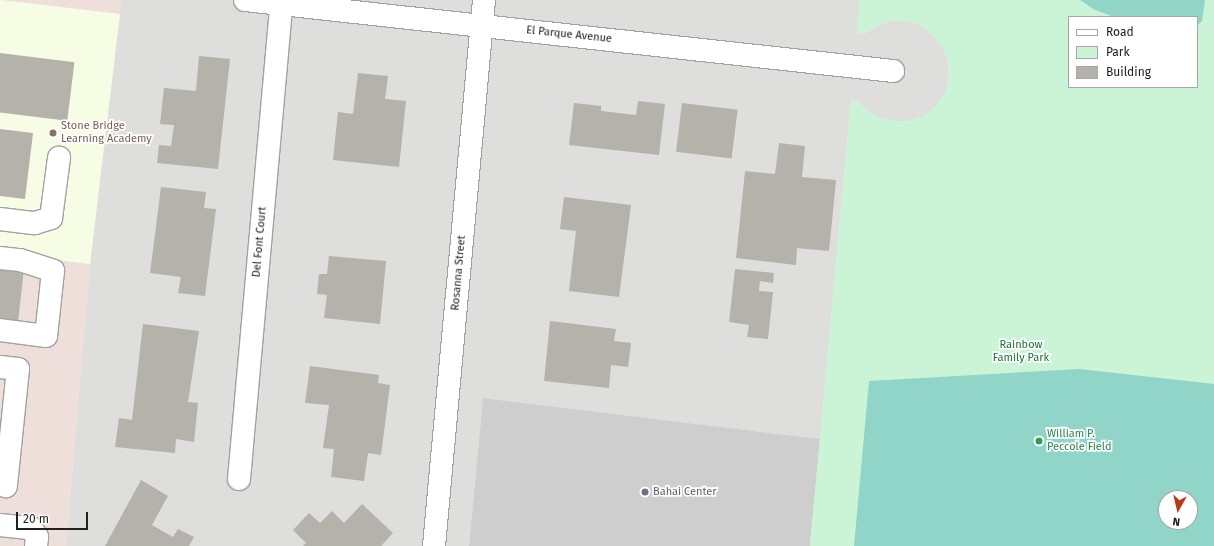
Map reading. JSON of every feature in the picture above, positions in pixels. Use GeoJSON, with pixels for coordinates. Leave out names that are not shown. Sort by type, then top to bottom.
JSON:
{"type":"FeatureCollection","features":[{"type":"Feature","properties":{"kind":"street","name":"El Parque Avenue"},"geometry":{"type":"LineString","coordinates":[[245,0],[893,71]]}},
{"type":"Feature","properties":{"kind":"street","name":"Rosanna Street"},"geometry":{"type":"LineString","coordinates":[[434,546],[484,0]]}},
{"type":"Feature","properties":{"kind":"street","name":"Del Font Court"},"geometry":{"type":"LineString","coordinates":[[239,479],[281,4]]}},
{"type":"Feature","properties":{"kind":"street"},"geometry":{"type":"LineString","coordinates":[[0,219],[35,223],[51,218],[59,158]]}},
{"type":"Feature","properties":{"kind":"street"},"geometry":{"type":"LineString","coordinates":[[0,258],[20,260],[53,271],[46,336],[0,330]]}},
{"type":"Feature","properties":{"kind":"street"},"geometry":{"type":"LineString","coordinates":[[0,367],[18,369],[6,486]]}},
{"type":"Feature","properties":{"kind":"street"},"geometry":{"type":"LineString","coordinates":[[0,525],[31,528],[37,537],[36,546]]}},
{"type":"Feature","properties":{"kind":"shaded area"},"geometry":{"type":"Polygon","coordinates":[[[0,0],[121,0],[120,14],[0,0]]]}},
{"type":"Feature","properties":{"kind":"shaded area","name":"Stone Bridge Learning Academy"},"geometry":{"type":"Polygon","coordinates":[[[0,0],[120,14],[90,264],[0,253],[0,0]]]}},
{"type":"Feature","properties":{"kind":"shaded area"},"geometry":{"type":"Polygon","coordinates":[[[121,0],[860,0],[857,33],[864,34],[877,26],[892,21],[908,21],[922,26],[933,35],[942,47],[948,61],[949,77],[946,91],[937,105],[926,115],[910,121],[893,121],[877,117],[865,109],[857,101],[851,100],[820,439],[483,398],[469,546],[66,546],[90,264],[121,0]]]}},
{"type":"Feature","properties":{"kind":"shaded area"},"geometry":{"type":"Polygon","coordinates":[[[1080,0],[1205,0],[1202,21],[1198,25],[1198,16],[1111,16],[1093,9],[1080,0]]]}},
{"type":"Feature","properties":{"kind":"shaded area"},"geometry":{"type":"Polygon","coordinates":[[[0,253],[90,264],[66,546],[0,546],[0,253]]]}},
{"type":"Feature","properties":{"kind":"shaded area","name":"William P. Peccole Field"},"geometry":{"type":"Polygon","coordinates":[[[1079,369],[1214,384],[1214,546],[854,546],[869,381],[1079,369]]]}},
{"type":"Feature","properties":{"kind":"shaded area","name":"Bahai Center"},"geometry":{"type":"Polygon","coordinates":[[[483,398],[820,439],[810,546],[469,546],[483,398]]]}},
{"type":"Feature","properties":{"kind":"green space","name":"Rainbow Family Park"},"geometry":{"type":"Polygon","coordinates":[[[860,0],[1214,0],[1214,546],[810,546],[851,100],[857,101],[865,109],[877,117],[893,121],[910,121],[926,115],[937,105],[946,91],[949,77],[948,61],[942,47],[933,35],[922,26],[908,21],[892,21],[877,26],[864,34],[857,33],[860,0]]]}},
{"type":"Feature","properties":{"kind":"building"},"geometry":{"type":"Polygon","coordinates":[[[0,53],[74,62],[67,121],[0,112],[0,53]]]}},
{"type":"Feature","properties":{"kind":"building"},"geometry":{"type":"Polygon","coordinates":[[[199,56],[230,59],[218,169],[157,163],[159,145],[171,146],[174,125],[160,124],[164,88],[196,91],[199,56]]]}},
{"type":"Feature","properties":{"kind":"building"},"geometry":{"type":"Polygon","coordinates":[[[358,73],[388,76],[385,99],[406,101],[399,167],[333,160],[338,112],[353,114],[358,73]]]}},
{"type":"Feature","properties":{"kind":"building"},"geometry":{"type":"Polygon","coordinates":[[[638,101],[665,104],[659,155],[569,145],[574,103],[601,106],[601,111],[636,115],[638,101]]]}},
{"type":"Feature","properties":{"kind":"building"},"geometry":{"type":"Polygon","coordinates":[[[682,103],[738,110],[732,158],[676,152],[682,103]]]}},
{"type":"Feature","properties":{"kind":"building"},"geometry":{"type":"Polygon","coordinates":[[[0,129],[33,133],[25,199],[0,196],[0,129]]]}},
{"type":"Feature","properties":{"kind":"building"},"geometry":{"type":"Polygon","coordinates":[[[779,143],[805,146],[802,177],[836,180],[829,251],[797,248],[796,265],[736,258],[745,171],[775,174],[779,143]]]}},
{"type":"Feature","properties":{"kind":"building"},"geometry":{"type":"Polygon","coordinates":[[[161,187],[206,192],[204,208],[216,209],[205,296],[178,293],[181,277],[150,273],[161,187]]]}},
{"type":"Feature","properties":{"kind":"building"},"geometry":{"type":"Polygon","coordinates":[[[564,197],[631,205],[619,297],[569,291],[576,231],[560,229],[564,197]]]}},
{"type":"Feature","properties":{"kind":"building"},"geometry":{"type":"Polygon","coordinates":[[[329,256],[386,261],[380,324],[324,318],[327,295],[317,294],[319,274],[327,274],[329,256]]]}},
{"type":"Feature","properties":{"kind":"building"},"geometry":{"type":"Polygon","coordinates":[[[0,266],[24,269],[18,322],[0,320],[0,266]]]}},
{"type":"Feature","properties":{"kind":"building"},"geometry":{"type":"Polygon","coordinates":[[[735,269],[774,273],[773,283],[760,281],[759,291],[773,292],[768,339],[747,337],[749,325],[729,322],[735,269]]]}},
{"type":"Feature","properties":{"kind":"building"},"geometry":{"type":"Polygon","coordinates":[[[550,321],[616,329],[614,341],[631,343],[628,367],[611,365],[609,388],[544,381],[550,321]]]}},
{"type":"Feature","properties":{"kind":"building"},"geometry":{"type":"Polygon","coordinates":[[[143,324],[199,331],[188,402],[198,403],[194,442],[176,439],[175,453],[115,447],[119,418],[132,420],[143,324]]]}},
{"type":"Feature","properties":{"kind":"building"},"geometry":{"type":"Polygon","coordinates":[[[310,366],[379,375],[378,383],[390,385],[381,455],[368,453],[364,481],[331,477],[334,449],[323,448],[329,405],[305,403],[310,366]]]}},
{"type":"Feature","properties":{"kind":"building"},"geometry":{"type":"Polygon","coordinates":[[[141,480],[168,496],[152,525],[173,537],[178,529],[194,537],[189,546],[105,546],[141,480]]]}},
{"type":"Feature","properties":{"kind":"building"},"geometry":{"type":"Polygon","coordinates":[[[362,504],[393,533],[381,546],[303,546],[306,543],[293,530],[309,513],[320,523],[332,511],[344,523],[362,504]]]}},
{"type":"Feature","properties":{"kind":"place","name":"Stone Bridge Learning Academy"},"geometry":{"type":"Point","coordinates":[53,133]}},
{"type":"Feature","properties":{"kind":"place","name":"William P. Peccole Field"},"geometry":{"type":"Point","coordinates":[1039,441]}},
{"type":"Feature","properties":{"kind":"place","name":"Bahai Center"},"geometry":{"type":"Point","coordinates":[645,492]}}]}
